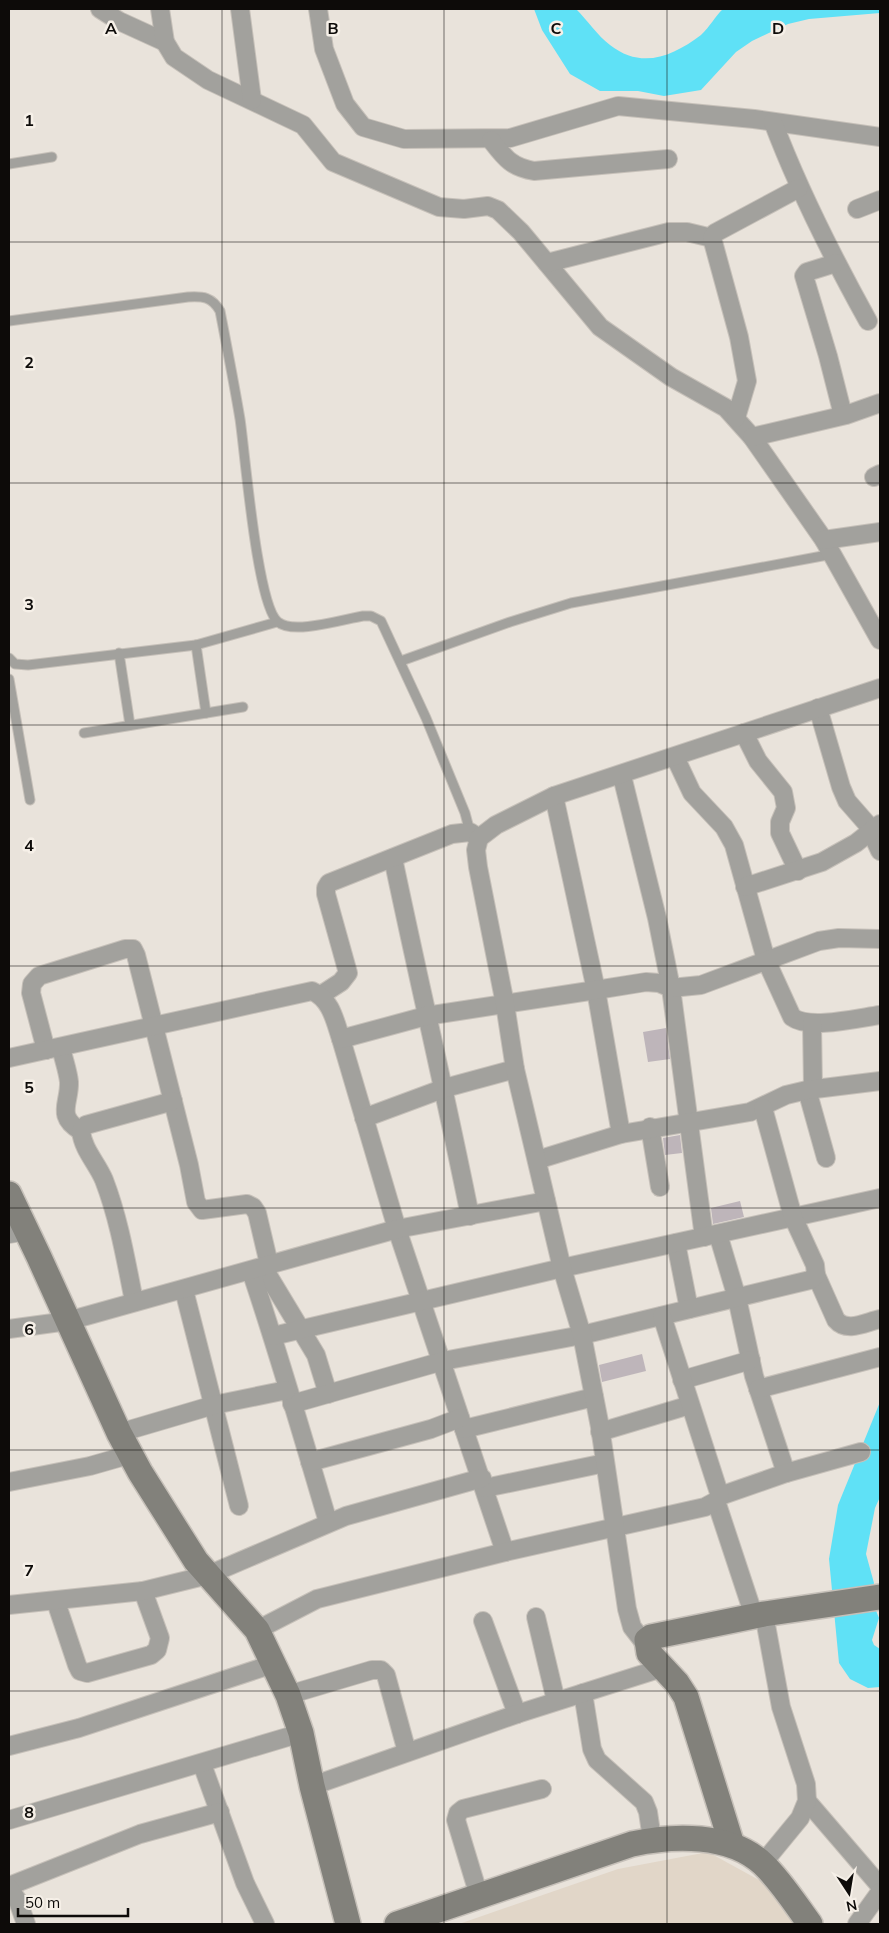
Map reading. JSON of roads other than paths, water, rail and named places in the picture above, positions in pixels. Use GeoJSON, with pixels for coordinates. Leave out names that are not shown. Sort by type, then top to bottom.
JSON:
{"type":"FeatureCollection","features":[{"type":"Feature","properties":{"kind":"street"},"geometry":{"type":"LineString","coordinates":[[100,9],[119,21],[165,42]]}},
{"type":"Feature","properties":{"kind":"street"},"geometry":{"type":"LineString","coordinates":[[160,9],[165,42],[174,57],[191,69],[208,80],[303,125],[333,162],[439,207],[464,209],[488,206],[498,210],[521,232],[600,327],[670,377],[726,408],[752,437],[829,547],[880,640]]}},
{"type":"Feature","properties":{"kind":"street"},"geometry":{"type":"LineString","coordinates":[[240,9],[252,100]]}},
{"type":"Feature","properties":{"kind":"street"},"geometry":{"type":"LineString","coordinates":[[318,9],[324,48],[345,104],[363,127],[404,139],[491,140],[510,138],[618,106],[773,122],[879,140]]}},
{"type":"Feature","properties":{"kind":"street"},"geometry":{"type":"LineString","coordinates":[[773,122],[799,188],[836,263],[868,321]]}},
{"type":"Feature","properties":{"kind":"street"},"geometry":{"type":"LineString","coordinates":[[491,140],[506,159],[519,168],[534,171],[668,159]]}},
{"type":"Feature","properties":{"kind":"street"},"geometry":{"type":"LineString","coordinates":[[736,418],[747,381],[739,337],[712,238],[715,233],[799,188]]}},
{"type":"Feature","properties":{"kind":"street"},"geometry":{"type":"LineString","coordinates":[[857,209],[880,200]]}},
{"type":"Feature","properties":{"kind":"street"},"geometry":{"type":"LineString","coordinates":[[547,263],[669,232],[687,232],[712,238]]}},
{"type":"Feature","properties":{"kind":"street"},"geometry":{"type":"LineString","coordinates":[[836,263],[807,272],[804,276],[843,415]]}},
{"type":"Feature","properties":{"kind":"street"},"geometry":{"type":"LineString","coordinates":[[752,437],[843,415],[880,403]]}},
{"type":"Feature","properties":{"kind":"street"},"geometry":{"type":"LineString","coordinates":[[829,547],[880,532]]}},
{"type":"Feature","properties":{"kind":"street"},"geometry":{"type":"LineString","coordinates":[[321,995],[341,982],[348,973],[326,888],[330,884],[452,834],[474,835],[554,796],[622,776],[880,688]]}},
{"type":"Feature","properties":{"kind":"street"},"geometry":{"type":"LineString","coordinates":[[818,708],[840,787],[847,801],[875,827],[880,850]]}},
{"type":"Feature","properties":{"kind":"street"},"geometry":{"type":"LineString","coordinates":[[744,733],[758,761],[783,792],[786,808],[780,822],[780,833],[798,871]]}},
{"type":"Feature","properties":{"kind":"street"},"geometry":{"type":"LineString","coordinates":[[675,757],[692,793],[724,827],[734,844],[766,960],[792,1017],[800,1023],[812,1023],[880,1015]]}},
{"type":"Feature","properties":{"kind":"street"},"geometry":{"type":"LineString","coordinates":[[622,776],[657,918],[671,988],[690,1123],[711,1236],[737,1298],[758,1390],[786,1473]]}},
{"type":"Feature","properties":{"kind":"street"},"geometry":{"type":"LineString","coordinates":[[554,796],[596,990],[620,1134]]}},
{"type":"Feature","properties":{"kind":"street"},"geometry":{"type":"LineString","coordinates":[[745,887],[798,871],[840,853],[856,843],[875,827]]}},
{"type":"Feature","properties":{"kind":"street"},"geometry":{"type":"LineString","coordinates":[[474,835],[478,868],[505,1004],[514,1069],[538,1160],[562,1268],[582,1335],[632,1627],[646,1645],[649,1653],[678,1683],[686,1697],[732,1845]]}},
{"type":"Feature","properties":{"kind":"street"},"geometry":{"type":"LineString","coordinates":[[393,858],[426,1016],[445,1088],[470,1216]]}},
{"type":"Feature","properties":{"kind":"street"},"geometry":{"type":"LineString","coordinates":[[341,1039],[426,1016],[646,982],[659,983],[671,988],[710,982],[819,940],[839,938],[880,939]]}},
{"type":"Feature","properties":{"kind":"street"},"geometry":{"type":"LineString","coordinates":[[134,1301],[113,1207],[103,1178],[86,1149],[81,1131],[68,1120],[65,1108],[69,1082],[32,993],[32,984],[39,976],[125,949],[133,949],[136,955],[174,1102],[198,1207],[202,1210],[246,1204],[253,1207],[257,1213],[261,1267],[273,1336],[328,1522]]}},
{"type":"Feature","properties":{"kind":"street"},"geometry":{"type":"LineString","coordinates":[[9,1058],[154,1028],[312,991],[321,995],[328,1004],[341,1039],[397,1229],[443,1361],[505,1552]]}},
{"type":"Feature","properties":{"kind":"street"},"geometry":{"type":"LineString","coordinates":[[812,1023],[810,1089],[826,1158]]}},
{"type":"Feature","properties":{"kind":"street"},"geometry":{"type":"LineString","coordinates":[[364,1118],[445,1088],[514,1069]]}},
{"type":"Feature","properties":{"kind":"street"},"geometry":{"type":"LineString","coordinates":[[538,1160],[620,1134],[750,1112],[763,1108],[786,1095],[810,1089],[880,1081]]}},
{"type":"Feature","properties":{"kind":"street"},"geometry":{"type":"LineString","coordinates":[[81,1131],[86,1125],[174,1102]]}},
{"type":"Feature","properties":{"kind":"street"},"geometry":{"type":"LineString","coordinates":[[763,1108],[793,1216],[815,1265],[816,1275],[836,1320],[841,1326],[848,1327],[880,1319]]}},
{"type":"Feature","properties":{"kind":"street"},"geometry":{"type":"LineString","coordinates":[[650,1128],[660,1187]]}},
{"type":"Feature","properties":{"kind":"street"},"geometry":{"type":"LineString","coordinates":[[9,1194],[18,1232],[68,1321],[119,1433],[140,1472],[191,1553],[257,1630],[288,1694],[301,1733],[312,1786],[348,1924]]}},
{"type":"Feature","properties":{"kind":"street"},"geometry":{"type":"LineString","coordinates":[[273,1336],[562,1268],[880,1198]]}},
{"type":"Feature","properties":{"kind":"street"},"geometry":{"type":"LineString","coordinates":[[9,1329],[68,1321],[397,1229],[546,1200]]}},
{"type":"Feature","properties":{"kind":"street"},"geometry":{"type":"LineString","coordinates":[[676,1243],[689,1309]]}},
{"type":"Feature","properties":{"kind":"street"},"geometry":{"type":"LineString","coordinates":[[261,1267],[302,1329],[321,1366],[328,1394]]}},
{"type":"Feature","properties":{"kind":"street"},"geometry":{"type":"LineString","coordinates":[[119,1433],[214,1405],[328,1394],[443,1361],[582,1335],[810,1280],[816,1275]]}},
{"type":"Feature","properties":{"kind":"street"},"geometry":{"type":"LineString","coordinates":[[184,1290],[239,1506]]}},
{"type":"Feature","properties":{"kind":"street"},"geometry":{"type":"LineString","coordinates":[[662,1316],[738,1568],[759,1615],[781,1707],[806,1784],[807,1801],[800,1818],[763,1863]]}},
{"type":"Feature","properties":{"kind":"street"},"geometry":{"type":"LineString","coordinates":[[758,1390],[880,1357]]}},
{"type":"Feature","properties":{"kind":"street"},"geometry":{"type":"LineString","coordinates":[[682,1380],[751,1360]]}},
{"type":"Feature","properties":{"kind":"street"},"geometry":{"type":"LineString","coordinates":[[310,1462],[431,1429],[594,1397]]}},
{"type":"Feature","properties":{"kind":"street"},"geometry":{"type":"LineString","coordinates":[[600,1432],[690,1405]]}},
{"type":"Feature","properties":{"kind":"street"},"geometry":{"type":"LineString","coordinates":[[257,1630],[317,1599],[505,1552],[705,1506],[718,1498],[786,1473],[861,1452]]}},
{"type":"Feature","properties":{"kind":"street"},"geometry":{"type":"LineString","coordinates":[[9,1482],[90,1466],[132,1454]]}},
{"type":"Feature","properties":{"kind":"street"},"geometry":{"type":"LineString","coordinates":[[9,1605],[56,1602],[143,1590],[208,1575],[328,1522],[483,1483],[605,1464]]}},
{"type":"Feature","properties":{"kind":"street"},"geometry":{"type":"LineString","coordinates":[[56,1602],[80,1671],[87,1673],[151,1655],[157,1650],[160,1638],[143,1590]]}},
{"type":"Feature","properties":{"kind":"street"},"geometry":{"type":"LineString","coordinates":[[646,1645],[647,1640],[651,1637],[759,1615],[880,1597]]}},
{"type":"Feature","properties":{"kind":"street"},"geometry":{"type":"LineString","coordinates":[[536,1617],[556,1701]]}},
{"type":"Feature","properties":{"kind":"street"},"geometry":{"type":"LineString","coordinates":[[483,1621],[516,1714]]}},
{"type":"Feature","properties":{"kind":"street"},"geometry":{"type":"LineString","coordinates":[[9,1746],[79,1728],[273,1664]]}},
{"type":"Feature","properties":{"kind":"street"},"geometry":{"type":"LineString","coordinates":[[312,1786],[516,1714],[662,1668]]}},
{"type":"Feature","properties":{"kind":"street"},"geometry":{"type":"LineString","coordinates":[[288,1694],[372,1670],[381,1670],[386,1675],[407,1752]]}},
{"type":"Feature","properties":{"kind":"street"},"geometry":{"type":"LineString","coordinates":[[583,1693],[592,1749],[598,1760],[644,1802],[648,1812],[652,1839]]}},
{"type":"Feature","properties":{"kind":"street"},"geometry":{"type":"LineString","coordinates":[[9,1820],[301,1733]]}},
{"type":"Feature","properties":{"kind":"street"},"geometry":{"type":"LineString","coordinates":[[202,1764],[245,1883],[265,1924]]}},
{"type":"Feature","properties":{"kind":"street"},"geometry":{"type":"LineString","coordinates":[[479,1896],[456,1820],[458,1813],[463,1809],[542,1789]]}},
{"type":"Feature","properties":{"kind":"street"},"geometry":{"type":"LineString","coordinates":[[807,1801],[880,1886]]}},
{"type":"Feature","properties":{"kind":"street"},"geometry":{"type":"LineString","coordinates":[[26,1924],[18,1901],[9,1887],[140,1834],[220,1812]]}},
{"type":"Feature","properties":{"kind":"street"},"geometry":{"type":"LineString","coordinates":[[397,1924],[632,1844],[652,1839],[710,1840],[732,1845],[763,1863],[810,1924]]}},
{"type":"Feature","properties":{"kind":"street"},"geometry":{"type":"LineString","coordinates":[[857,1924],[880,1892]]}},
{"type":"Feature","properties":{"kind":"lane"},"geometry":{"type":"LineString","coordinates":[[9,164],[52,157]]}},
{"type":"Feature","properties":{"kind":"lane"},"geometry":{"type":"LineString","coordinates":[[9,322],[188,297],[199,296],[215,302],[220,311],[240,420],[256,549],[271,612],[277,622],[285,627],[298,628],[363,616],[371,616],[381,621],[474,835]]}},
{"type":"Feature","properties":{"kind":"lane"},"geometry":{"type":"LineString","coordinates":[[400,661],[510,622],[572,603],[829,547]]}},
{"type":"Feature","properties":{"kind":"lane"},"geometry":{"type":"LineString","coordinates":[[9,658],[15,664],[28,665],[196,645],[277,622]]}},
{"type":"Feature","properties":{"kind":"lane"},"geometry":{"type":"LineString","coordinates":[[196,645],[206,713]]}},
{"type":"Feature","properties":{"kind":"lane"},"geometry":{"type":"LineString","coordinates":[[119,654],[130,725]]}},
{"type":"Feature","properties":{"kind":"lane"},"geometry":{"type":"LineString","coordinates":[[9,678],[30,800]]}},
{"type":"Feature","properties":{"kind":"lane"},"geometry":{"type":"LineString","coordinates":[[84,733],[243,707]]}},
{"type":"Feature","properties":{"kind":"water"},"geometry":{"type":"Polygon","coordinates":[[[534,9],[576,9],[610,45],[622,53],[645,58],[657,57],[679,49],[701,35],[723,9],[880,9],[880,13],[809,19],[788,24],[752,41],[736,52],[701,90],[664,96],[638,91],[600,91],[570,74],[542,30],[534,9]]]}},
{"type":"Feature","properties":{"kind":"water"},"geometry":{"type":"Polygon","coordinates":[[[880,1402],[880,1497],[875,1508],[866,1554],[874,1583],[870,1596],[879,1618],[872,1640],[874,1645],[880,1649],[880,1687],[868,1688],[850,1679],[839,1663],[829,1559],[838,1505],[880,1402]]]}}]}
